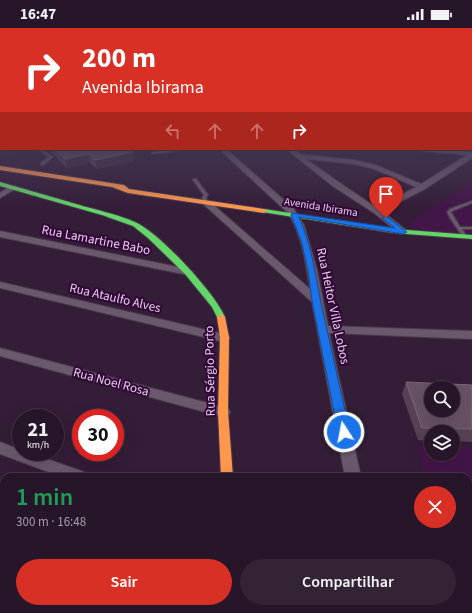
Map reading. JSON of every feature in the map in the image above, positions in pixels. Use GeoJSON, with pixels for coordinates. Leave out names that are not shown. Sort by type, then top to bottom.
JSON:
{"type":"FeatureCollection","features":[{"type":"Feature","properties":{"kind":"main road","name":"Avenida Ibirama"},"geometry":{"type":"LineString","coordinates":[[0,168],[114,186],[132,187],[205,201],[403,232],[469,237]]}},
{"type":"Feature","properties":{"kind":"main road","name":"Rua Sérgio Porto"},"geometry":{"type":"LineString","coordinates":[[0,184],[104,214],[134,225],[151,236],[188,272],[216,306],[223,323],[224,338],[223,412],[227,473]]}},
{"type":"Feature","properties":{"kind":"street","name":"Rua Heitor Villa Lobos"},"geometry":{"type":"LineString","coordinates":[[228,154],[295,215],[305,240],[352,473]]}},
{"type":"Feature","properties":{"kind":"street"},"geometry":{"type":"LineString","coordinates":[[377,211],[422,187],[472,155]]}},
{"type":"Feature","properties":{"kind":"street"},"geometry":{"type":"LineString","coordinates":[[299,156],[348,161],[376,167],[422,187]]}},
{"type":"Feature","properties":{"kind":"street"},"geometry":{"type":"LineString","coordinates":[[299,156],[337,185],[377,211],[403,232]]}},
{"type":"Feature","properties":{"kind":"street"},"geometry":{"type":"LineString","coordinates":[[0,196],[13,188]]}},
{"type":"Feature","properties":{"kind":"street"},"geometry":{"type":"LineString","coordinates":[[205,201],[317,301]]}},
{"type":"Feature","properties":{"kind":"street","name":"Rua Lamartine Babo"},"geometry":{"type":"LineString","coordinates":[[0,234],[188,272]]}},
{"type":"Feature","properties":{"kind":"street","name":"Rua Ataulfo Alves"},"geometry":{"type":"LineString","coordinates":[[0,285],[224,338]]}},
{"type":"Feature","properties":{"kind":"street"},"geometry":{"type":"LineString","coordinates":[[323,329],[472,335]]}},
{"type":"Feature","properties":{"kind":"street","name":"Rua Noel Rosa"},"geometry":{"type":"LineString","coordinates":[[0,352],[223,412]]}},
{"type":"Feature","properties":{"kind":"street"},"geometry":{"type":"LineString","coordinates":[[0,448],[68,473]]}},
{"type":"Feature","properties":{"kind":"lane"},"geometry":{"type":"LineString","coordinates":[[42,164],[51,157],[47,154]]}},
{"type":"Feature","properties":{"kind":"lane"},"geometry":{"type":"LineString","coordinates":[[195,180],[206,195],[205,201]]}},
{"type":"Feature","properties":{"kind":"lane"},"geometry":{"type":"LineString","coordinates":[[469,237],[459,228],[449,212],[472,202]]}},
{"type":"Feature","properties":{"kind":"lane"},"geometry":{"type":"LineString","coordinates":[[459,228],[472,228]]}},
{"type":"Feature","properties":{"kind":"shaded area"},"geometry":{"type":"Polygon","coordinates":[[[472,182],[472,234],[446,233],[412,228],[410,223],[413,220],[472,182]]]}},
{"type":"Feature","properties":{"kind":"shaded area"},"geometry":{"type":"Polygon","coordinates":[[[417,445],[424,446],[424,461],[460,461],[460,446],[472,447],[472,473],[424,473],[417,445]]]}},
{"type":"Feature","properties":{"kind":"building"},"geometry":{"type":"Polygon","coordinates":[[[60,154],[88,154],[65,159],[60,154]]]}},
{"type":"Feature","properties":{"kind":"building"},"geometry":{"type":"Polygon","coordinates":[[[89,154],[122,154],[95,160],[89,154]]]}},
{"type":"Feature","properties":{"kind":"building"},"geometry":{"type":"Polygon","coordinates":[[[406,382],[424,383],[424,417],[460,417],[460,384],[472,385],[472,429],[460,429],[460,425],[424,425],[424,428],[422,428],[406,382]]]}},
{"type":"Feature","properties":{"kind":"traffic: fast"},"geometry":{"type":"LineString","coordinates":[[0,184],[104,214],[135,225],[151,236],[188,272],[216,306],[221,317]]}},
{"type":"Feature","properties":{"kind":"traffic: fast"},"geometry":{"type":"LineString","coordinates":[[264,211],[394,231],[472,237]]}},
{"type":"Feature","properties":{"kind":"traffic: slow"},"geometry":{"type":"LineString","coordinates":[[0,168],[124,187]]}},
{"type":"Feature","properties":{"kind":"traffic: slow"},"geometry":{"type":"LineString","coordinates":[[114,186],[128,191],[264,211]]}},
{"type":"Feature","properties":{"kind":"traffic: slow"},"geometry":{"type":"LineString","coordinates":[[221,317],[225,337],[223,412],[227,473]]}},
{"type":"Feature","properties":{"kind":"route"},"geometry":{"type":"LineString","coordinates":[[344,432],[312,270],[305,240],[295,215],[403,232],[386,218]]}}]}
